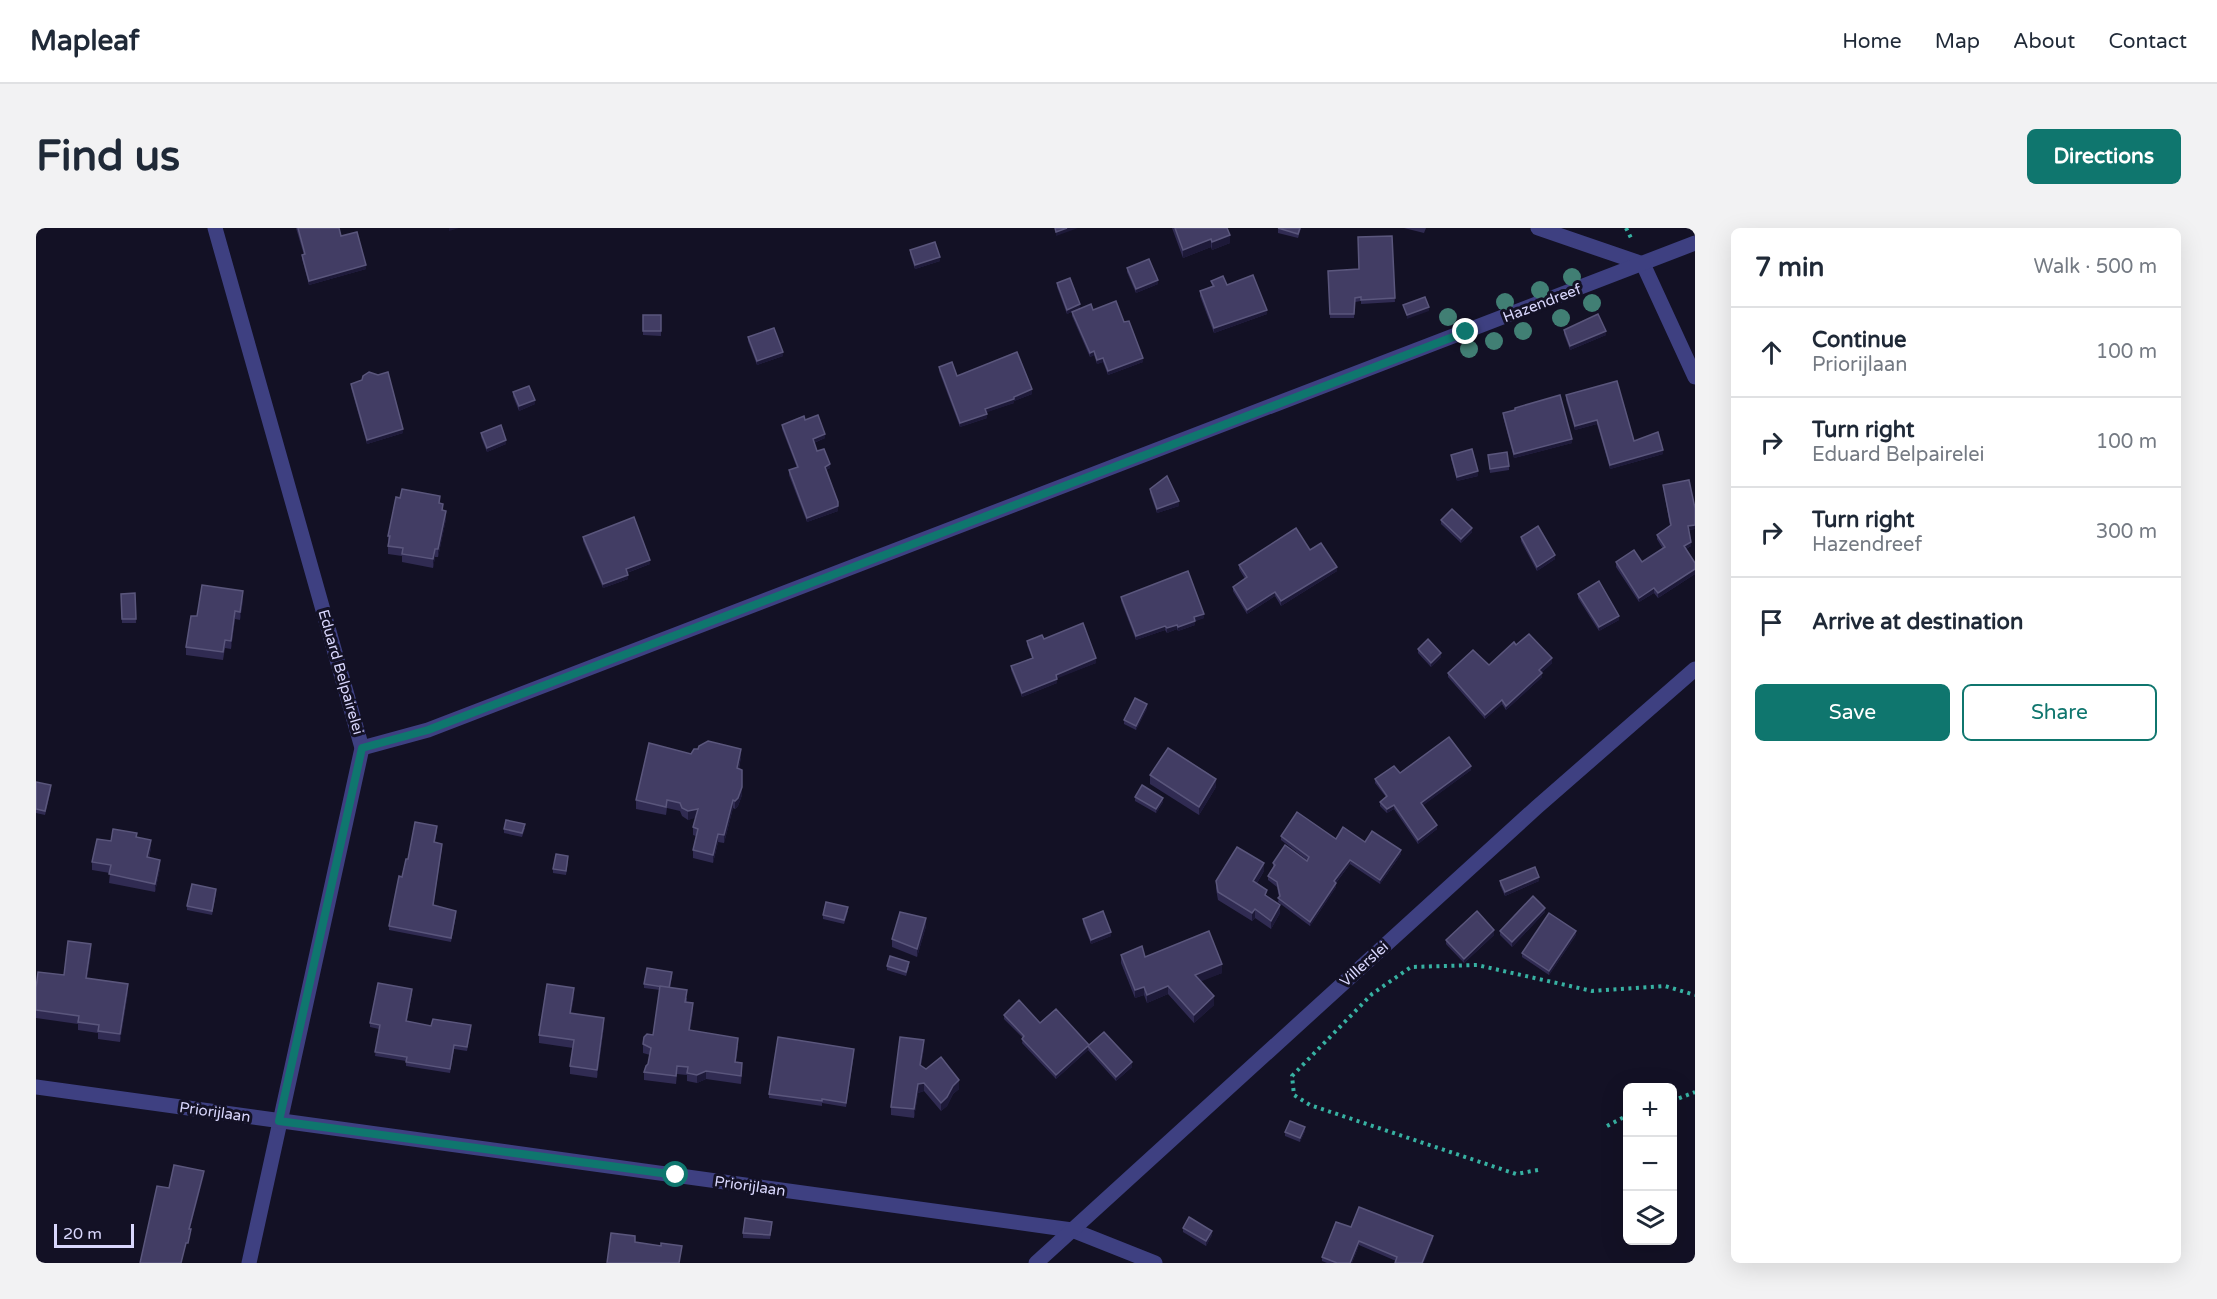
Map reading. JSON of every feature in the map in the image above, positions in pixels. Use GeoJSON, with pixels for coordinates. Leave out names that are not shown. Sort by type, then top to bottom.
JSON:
{"type":"FeatureCollection","features":[{"type":"Feature","properties":{"kind":"street","name":"Eduard Belpairelei"},"geometry":{"type":"LineString","coordinates":[[215,228],[362,748],[249,1263]]}},
{"type":"Feature","properties":{"kind":"street"},"geometry":{"type":"LineString","coordinates":[[1538,228],[1643,264],[1695,377]]}},
{"type":"Feature","properties":{"kind":"street","name":"Hazendreef"},"geometry":{"type":"LineString","coordinates":[[362,748],[428,730],[1695,243]]}},
{"type":"Feature","properties":{"kind":"street","name":"Villerslei"},"geometry":{"type":"LineString","coordinates":[[1036,1263],[1537,807],[1695,669]]}},
{"type":"Feature","properties":{"kind":"street","name":"Priorijlaan"},"geometry":{"type":"LineString","coordinates":[[36,1087],[1072,1230],[1155,1263]]}},
{"type":"Feature","properties":{"kind":"path"},"geometry":{"type":"LineString","coordinates":[[1538,1170],[1516,1174],[1310,1105],[1294,1095],[1292,1076],[1372,994],[1411,967],[1477,964],[1592,991],[1665,986],[1695,995]]}},
{"type":"Feature","properties":{"kind":"path"},"geometry":{"type":"LineString","coordinates":[[1677,1099],[1695,1092]]}},
{"type":"Feature","properties":{"kind":"path"},"geometry":{"type":"LineString","coordinates":[[1607,1126],[1623,1118]]}},
{"type":"Feature","properties":{"kind":"building"},"geometry":{"type":"Polygon","coordinates":[[[298,228],[339,228],[341,236],[357,232],[366,265],[309,281],[298,228]]]}},
{"type":"Feature","properties":{"kind":"building"},"geometry":{"type":"Polygon","coordinates":[[[1055,228],[1067,228],[1056,232],[1055,228]]]}},
{"type":"Feature","properties":{"kind":"building"},"geometry":{"type":"Polygon","coordinates":[[[1175,228],[1227,228],[1230,235],[1212,242],[1211,239],[1183,250],[1175,228]]]}},
{"type":"Feature","properties":{"kind":"building"},"geometry":{"type":"Polygon","coordinates":[[[1278,228],[1300,228],[1298,234],[1278,228]]]}},
{"type":"Feature","properties":{"kind":"building"},"geometry":{"type":"Polygon","coordinates":[[[1392,236],[1395,298],[1361,300],[1361,297],[1355,298],[1354,314],[1330,314],[1328,271],[1359,269],[1358,237],[1392,236]]]}},
{"type":"Feature","properties":{"kind":"building"},"geometry":{"type":"Polygon","coordinates":[[[935,242],[940,257],[915,265],[910,250],[935,242]]]}},
{"type":"Feature","properties":{"kind":"building"},"geometry":{"type":"Polygon","coordinates":[[[1149,259],[1158,280],[1136,289],[1127,268],[1149,259]]]}},
{"type":"Feature","properties":{"kind":"building"},"geometry":{"type":"Polygon","coordinates":[[[1253,275],[1267,310],[1214,328],[1200,291],[1214,286],[1211,281],[1223,276],[1227,285],[1253,275]]]}},
{"type":"Feature","properties":{"kind":"building"},"geometry":{"type":"Polygon","coordinates":[[[1070,278],[1080,304],[1067,310],[1057,283],[1070,278]]]}},
{"type":"Feature","properties":{"kind":"building"},"geometry":{"type":"Polygon","coordinates":[[[1425,297],[1429,307],[1407,315],[1403,305],[1425,297]]]}},
{"type":"Feature","properties":{"kind":"building"},"geometry":{"type":"Polygon","coordinates":[[[1116,301],[1124,322],[1129,321],[1143,358],[1108,371],[1103,358],[1097,360],[1094,351],[1090,353],[1072,312],[1091,304],[1093,310],[1116,301]]]}},
{"type":"Feature","properties":{"kind":"building"},"geometry":{"type":"Polygon","coordinates":[[[1598,314],[1606,331],[1570,346],[1564,330],[1598,314]]]}},
{"type":"Feature","properties":{"kind":"building"},"geometry":{"type":"Polygon","coordinates":[[[643,315],[661,315],[661,331],[643,331],[643,315]]]}},
{"type":"Feature","properties":{"kind":"building"},"geometry":{"type":"Polygon","coordinates":[[[774,328],[783,352],[757,361],[748,337],[774,328]]]}},
{"type":"Feature","properties":{"kind":"building"},"geometry":{"type":"Polygon","coordinates":[[[1017,352],[1032,389],[1014,399],[985,409],[987,414],[960,423],[939,367],[952,362],[957,376],[1017,352]]]}},
{"type":"Feature","properties":{"kind":"building"},"geometry":{"type":"Polygon","coordinates":[[[369,372],[378,375],[388,372],[403,429],[367,440],[351,384],[362,380],[363,376],[369,372]]]}},
{"type":"Feature","properties":{"kind":"building"},"geometry":{"type":"Polygon","coordinates":[[[1617,381],[1634,441],[1658,432],[1663,450],[1610,465],[1597,420],[1575,426],[1566,395],[1617,381]]]}},
{"type":"Feature","properties":{"kind":"building"},"geometry":{"type":"Polygon","coordinates":[[[529,386],[535,400],[519,406],[513,392],[529,386]]]}},
{"type":"Feature","properties":{"kind":"building"},"geometry":{"type":"Polygon","coordinates":[[[1560,395],[1572,439],[1514,454],[1503,413],[1560,395]]]}},
{"type":"Feature","properties":{"kind":"building"},"geometry":{"type":"Polygon","coordinates":[[[818,415],[825,434],[813,439],[817,451],[824,449],[830,464],[825,467],[838,506],[807,518],[789,470],[798,467],[782,425],[804,416],[805,420],[818,415]]]}},
{"type":"Feature","properties":{"kind":"building"},"geometry":{"type":"Polygon","coordinates":[[[501,425],[506,440],[487,448],[481,433],[501,425]]]}},
{"type":"Feature","properties":{"kind":"building"},"geometry":{"type":"Polygon","coordinates":[[[1472,449],[1478,471],[1457,477],[1451,455],[1472,449]]]}},
{"type":"Feature","properties":{"kind":"building"},"geometry":{"type":"Polygon","coordinates":[[[1507,452],[1509,466],[1490,469],[1488,455],[1507,452]]]}},
{"type":"Feature","properties":{"kind":"building"},"geometry":{"type":"Polygon","coordinates":[[[1167,476],[1179,501],[1157,509],[1150,489],[1167,476]]]}},
{"type":"Feature","properties":{"kind":"building"},"geometry":{"type":"Polygon","coordinates":[[[1689,480],[1695,508],[1695,525],[1688,526],[1691,542],[1684,546],[1695,563],[1695,569],[1658,593],[1654,588],[1639,598],[1616,562],[1634,550],[1642,562],[1665,547],[1657,535],[1671,525],[1663,485],[1689,480]]]}},
{"type":"Feature","properties":{"kind":"building"},"geometry":{"type":"Polygon","coordinates":[[[402,489],[440,496],[439,503],[443,504],[442,510],[446,511],[438,549],[435,549],[433,559],[402,554],[403,548],[388,546],[396,497],[400,498],[402,489]]]}},
{"type":"Feature","properties":{"kind":"building"},"geometry":{"type":"Polygon","coordinates":[[[1452,509],[1472,528],[1461,539],[1441,520],[1452,509]]]}},
{"type":"Feature","properties":{"kind":"building"},"geometry":{"type":"Polygon","coordinates":[[[634,517],[650,560],[626,569],[628,575],[603,584],[583,537],[634,517]]]}},
{"type":"Feature","properties":{"kind":"building"},"geometry":{"type":"Polygon","coordinates":[[[1538,526],[1555,555],[1537,567],[1521,537],[1538,526]]]}},
{"type":"Feature","properties":{"kind":"building"},"geometry":{"type":"Polygon","coordinates":[[[1296,528],[1310,550],[1321,543],[1337,567],[1281,601],[1275,592],[1247,610],[1233,587],[1247,577],[1239,565],[1296,528]]]}},
{"type":"Feature","properties":{"kind":"building"},"geometry":{"type":"Polygon","coordinates":[[[1188,571],[1204,614],[1194,617],[1195,621],[1178,627],[1177,625],[1167,628],[1165,626],[1136,636],[1121,597],[1188,571]]]}},
{"type":"Feature","properties":{"kind":"building"},"geometry":{"type":"Polygon","coordinates":[[[1599,581],[1619,616],[1599,627],[1578,594],[1599,581]]]}},
{"type":"Feature","properties":{"kind":"building"},"geometry":{"type":"Polygon","coordinates":[[[202,585],[243,591],[240,612],[235,611],[231,641],[225,640],[223,652],[186,647],[191,616],[197,616],[202,585]]]}},
{"type":"Feature","properties":{"kind":"building"},"geometry":{"type":"Polygon","coordinates":[[[135,593],[136,619],[122,619],[121,594],[135,593]]]}},
{"type":"Feature","properties":{"kind":"building"},"geometry":{"type":"Polygon","coordinates":[[[1083,623],[1096,658],[1056,675],[1057,679],[1022,693],[1011,666],[1033,658],[1027,641],[1042,635],[1044,639],[1083,623]]]}},
{"type":"Feature","properties":{"kind":"building"},"geometry":{"type":"Polygon","coordinates":[[[1529,634],[1552,658],[1539,670],[1542,673],[1506,706],[1502,700],[1485,715],[1448,673],[1473,650],[1489,665],[1514,642],[1516,645],[1529,634]]]}},
{"type":"Feature","properties":{"kind":"building"},"geometry":{"type":"Polygon","coordinates":[[[1428,639],[1441,653],[1431,663],[1418,649],[1428,639]]]}},
{"type":"Feature","properties":{"kind":"building"},"geometry":{"type":"Polygon","coordinates":[[[1135,698],[1147,704],[1136,726],[1124,720],[1135,698]]]}},
{"type":"Feature","properties":{"kind":"building"},"geometry":{"type":"Polygon","coordinates":[[[1449,737],[1471,766],[1421,803],[1437,825],[1418,840],[1394,805],[1387,809],[1380,802],[1387,796],[1375,779],[1394,766],[1400,773],[1449,737]]]}},
{"type":"Feature","properties":{"kind":"building"},"geometry":{"type":"Polygon","coordinates":[[[708,741],[741,749],[737,768],[742,770],[742,787],[738,798],[733,800],[724,835],[718,834],[713,855],[693,850],[698,829],[693,827],[698,809],[688,811],[682,808],[680,803],[667,800],[666,807],[636,800],[649,743],[691,754],[694,749],[698,749],[708,741]]]}},
{"type":"Feature","properties":{"kind":"building"},"geometry":{"type":"Polygon","coordinates":[[[1168,748],[1216,779],[1199,807],[1150,775],[1168,748]]]}},
{"type":"Feature","properties":{"kind":"building"},"geometry":{"type":"Polygon","coordinates":[[[36,782],[51,785],[45,811],[36,809],[36,782]]]}},
{"type":"Feature","properties":{"kind":"building"},"geometry":{"type":"Polygon","coordinates":[[[1142,785],[1163,798],[1156,809],[1135,797],[1142,785]]]}},
{"type":"Feature","properties":{"kind":"building"},"geometry":{"type":"Polygon","coordinates":[[[1297,812],[1336,839],[1343,827],[1365,842],[1372,831],[1401,850],[1380,880],[1350,860],[1334,881],[1336,883],[1310,922],[1278,898],[1280,896],[1277,882],[1268,876],[1275,865],[1273,863],[1285,845],[1307,861],[1309,857],[1281,836],[1297,812]]]}},
{"type":"Feature","properties":{"kind":"building"},"geometry":{"type":"Polygon","coordinates":[[[506,820],[525,824],[522,833],[504,829],[506,820]]]}},
{"type":"Feature","properties":{"kind":"building"},"geometry":{"type":"Polygon","coordinates":[[[415,822],[437,826],[434,842],[442,844],[433,905],[456,911],[451,938],[389,926],[399,876],[402,877],[406,859],[408,859],[415,822]]]}},
{"type":"Feature","properties":{"kind":"building"},"geometry":{"type":"Polygon","coordinates":[[[113,829],[137,833],[136,837],[151,840],[147,857],[160,860],[155,884],[109,874],[111,865],[92,862],[97,839],[111,841],[113,829]]]}},
{"type":"Feature","properties":{"kind":"building"},"geometry":{"type":"Polygon","coordinates":[[[1237,847],[1264,863],[1253,881],[1267,890],[1265,895],[1280,905],[1271,921],[1255,909],[1252,913],[1218,892],[1216,881],[1237,847]]]}},
{"type":"Feature","properties":{"kind":"building"},"geometry":{"type":"Polygon","coordinates":[[[556,854],[568,856],[566,871],[553,869],[556,854]]]}},
{"type":"Feature","properties":{"kind":"building"},"geometry":{"type":"Polygon","coordinates":[[[1535,867],[1539,877],[1505,892],[1500,881],[1535,867]]]}},
{"type":"Feature","properties":{"kind":"building"},"geometry":{"type":"Polygon","coordinates":[[[192,884],[216,889],[212,911],[187,906],[192,884]]]}},
{"type":"Feature","properties":{"kind":"building"},"geometry":{"type":"Polygon","coordinates":[[[1533,896],[1545,908],[1512,942],[1500,931],[1533,896]]]}},
{"type":"Feature","properties":{"kind":"building"},"geometry":{"type":"Polygon","coordinates":[[[826,902],[848,907],[844,920],[823,915],[826,902]]]}},
{"type":"Feature","properties":{"kind":"building"},"geometry":{"type":"Polygon","coordinates":[[[1103,911],[1111,932],[1091,940],[1083,919],[1103,911]]]}},
{"type":"Feature","properties":{"kind":"building"},"geometry":{"type":"Polygon","coordinates":[[[1477,911],[1494,930],[1464,959],[1446,940],[1477,911]]]}},
{"type":"Feature","properties":{"kind":"building"},"geometry":{"type":"Polygon","coordinates":[[[900,912],[926,918],[917,949],[892,939],[900,912]]]}},
{"type":"Feature","properties":{"kind":"building"},"geometry":{"type":"Polygon","coordinates":[[[1549,913],[1576,931],[1549,971],[1522,953],[1549,913]]]}},
{"type":"Feature","properties":{"kind":"building"},"geometry":{"type":"Polygon","coordinates":[[[1209,931],[1222,964],[1195,975],[1214,996],[1194,1015],[1168,986],[1147,995],[1144,987],[1135,990],[1121,955],[1142,946],[1145,957],[1209,931]]]}},
{"type":"Feature","properties":{"kind":"building"},"geometry":{"type":"Polygon","coordinates":[[[68,941],[91,944],[86,978],[128,984],[120,1034],[98,1031],[99,1025],[78,1022],[79,1016],[36,1010],[38,972],[64,975],[68,941]]]}},
{"type":"Feature","properties":{"kind":"building"},"geometry":{"type":"Polygon","coordinates":[[[890,956],[909,962],[906,972],[887,966],[890,956]]]}},
{"type":"Feature","properties":{"kind":"building"},"geometry":{"type":"Polygon","coordinates":[[[647,968],[672,972],[669,988],[644,984],[647,968]]]}},
{"type":"Feature","properties":{"kind":"building"},"geometry":{"type":"Polygon","coordinates":[[[378,983],[412,989],[406,1021],[431,1026],[433,1019],[471,1025],[467,1047],[454,1045],[450,1069],[406,1062],[407,1057],[375,1052],[380,1025],[370,1023],[378,983]]]}},
{"type":"Feature","properties":{"kind":"building"},"geometry":{"type":"Polygon","coordinates":[[[547,984],[574,988],[570,1013],[604,1018],[597,1070],[570,1066],[574,1040],[539,1035],[547,984]]]}},
{"type":"Feature","properties":{"kind":"building"},"geometry":{"type":"Polygon","coordinates":[[[660,986],[687,990],[685,1002],[693,1003],[689,1030],[738,1038],[735,1062],[742,1063],[741,1076],[706,1071],[697,1075],[687,1073],[688,1067],[677,1066],[676,1076],[644,1072],[651,1048],[643,1044],[644,1037],[647,1034],[653,1035],[660,986]]]}},
{"type":"Feature","properties":{"kind":"building"},"geometry":{"type":"Polygon","coordinates":[[[1019,1000],[1040,1023],[1056,1009],[1089,1045],[1104,1032],[1132,1062],[1116,1077],[1088,1046],[1056,1075],[1022,1039],[1024,1036],[1004,1015],[1019,1000]]]}},
{"type":"Feature","properties":{"kind":"building"},"geometry":{"type":"Polygon","coordinates":[[[778,1037],[854,1049],[846,1103],[769,1094],[778,1037]]]}},
{"type":"Feature","properties":{"kind":"building"},"geometry":{"type":"Polygon","coordinates":[[[900,1037],[924,1040],[920,1065],[926,1069],[941,1057],[959,1080],[941,1103],[924,1083],[918,1084],[914,1109],[891,1107],[900,1037]]]}},
{"type":"Feature","properties":{"kind":"building"},"geometry":{"type":"Polygon","coordinates":[[[1290,1121],[1305,1127],[1300,1138],[1285,1132],[1290,1121]]]}},
{"type":"Feature","properties":{"kind":"building"},"geometry":{"type":"Polygon","coordinates":[[[174,1165],[204,1171],[189,1229],[191,1229],[188,1243],[186,1243],[181,1263],[140,1263],[157,1186],[169,1188],[174,1165]]]}},
{"type":"Feature","properties":{"kind":"building"},"geometry":{"type":"Polygon","coordinates":[[[1359,1207],[1433,1236],[1422,1263],[1395,1263],[1397,1257],[1359,1241],[1350,1263],[1337,1263],[1322,1257],[1336,1222],[1351,1227],[1359,1207]]]}},
{"type":"Feature","properties":{"kind":"building"},"geometry":{"type":"Polygon","coordinates":[[[1189,1217],[1212,1231],[1206,1241],[1183,1228],[1189,1217]]]}},
{"type":"Feature","properties":{"kind":"building"},"geometry":{"type":"Polygon","coordinates":[[[745,1218],[772,1222],[770,1235],[743,1233],[745,1218]]]}},
{"type":"Feature","properties":{"kind":"building"},"geometry":{"type":"Polygon","coordinates":[[[611,1233],[635,1236],[635,1242],[682,1246],[679,1263],[607,1263],[611,1233]]]}},
{"type":"Feature","properties":{"kind":"route"},"geometry":{"type":"LineString","coordinates":[[676,1175],[279,1121],[362,748],[428,730],[1466,332]]}}]}
